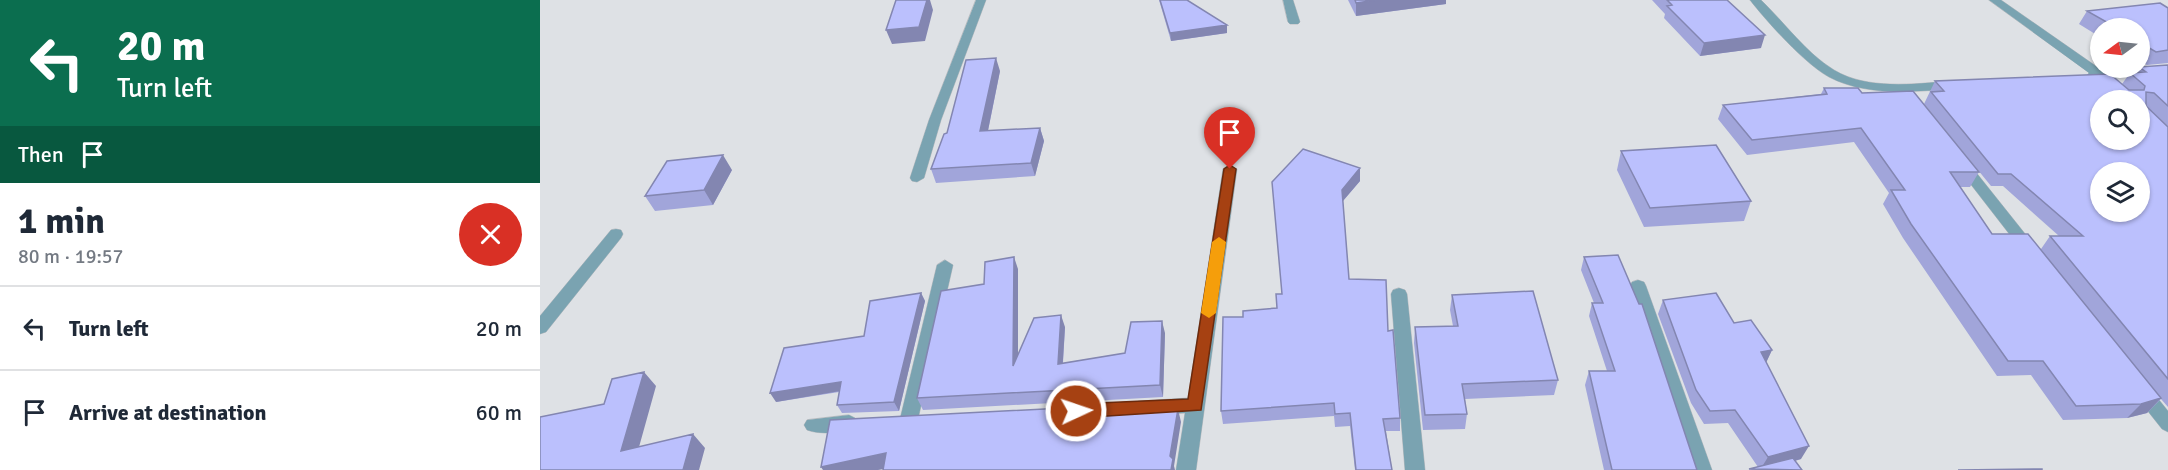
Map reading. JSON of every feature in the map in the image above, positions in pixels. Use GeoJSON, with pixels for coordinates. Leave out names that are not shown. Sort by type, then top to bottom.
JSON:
{"type":"FeatureCollection","features":[{"type":"Feature","properties":{"kind":"street"},"geometry":{"type":"LineString","coordinates":[[917,178],[942,101],[981,0]]}},
{"type":"Feature","properties":{"kind":"street"},"geometry":{"type":"LineString","coordinates":[[1288,0],[1294,22]]}},
{"type":"Feature","properties":{"kind":"street"},"geometry":{"type":"LineString","coordinates":[[1755,0],[1816,62],[1831,74],[1849,81],[1903,89],[1961,85]]}},
{"type":"Feature","properties":{"kind":"street"},"geometry":{"type":"LineString","coordinates":[[1994,0],[2090,68]]}},
{"type":"Feature","properties":{"kind":"street"},"geometry":{"type":"LineString","coordinates":[[2150,71],[2168,70]]}},
{"type":"Feature","properties":{"kind":"street"},"geometry":{"type":"LineString","coordinates":[[2077,77],[2090,76]]}},
{"type":"Feature","properties":{"kind":"street"},"geometry":{"type":"LineString","coordinates":[[2103,78],[2117,90]]}},
{"type":"Feature","properties":{"kind":"street"},"geometry":{"type":"LineString","coordinates":[[1903,89],[1917,107]]}},
{"type":"Feature","properties":{"kind":"street"},"geometry":{"type":"LineString","coordinates":[[1954,154],[2043,266]]}},
{"type":"Feature","properties":{"kind":"street"},"geometry":{"type":"LineString","coordinates":[[1186,470],[1230,169]]}},
{"type":"Feature","properties":{"kind":"street"},"geometry":{"type":"LineString","coordinates":[[540,328],[616,234]]}},
{"type":"Feature","properties":{"kind":"street"},"geometry":{"type":"LineString","coordinates":[[909,419],[945,265]]}},
{"type":"Feature","properties":{"kind":"street"},"geometry":{"type":"LineString","coordinates":[[1638,286],[1702,470]]}},
{"type":"Feature","properties":{"kind":"street"},"geometry":{"type":"LineString","coordinates":[[1399,294],[1415,470]]}},
{"type":"Feature","properties":{"kind":"street"},"geometry":{"type":"LineString","coordinates":[[2131,377],[2168,424]]}},
{"type":"Feature","properties":{"kind":"street"},"geometry":{"type":"LineString","coordinates":[[1124,409],[1195,405]]}},
{"type":"Feature","properties":{"kind":"street"},"geometry":{"type":"LineString","coordinates":[[887,420],[933,418]]}},
{"type":"Feature","properties":{"kind":"street"},"geometry":{"type":"LineString","coordinates":[[813,425],[866,422]]}},
{"type":"Feature","properties":{"kind":"building"},"geometry":{"type":"Polygon","coordinates":[[[896,0],[927,0],[919,27],[886,30],[896,0]]]}},
{"type":"Feature","properties":{"kind":"building"},"geometry":{"type":"Polygon","coordinates":[[[1160,0],[1187,0],[1227,25],[1170,33],[1160,0]]]}},
{"type":"Feature","properties":{"kind":"building"},"geometry":{"type":"Polygon","coordinates":[[[1355,0],[1376,0],[1356,3],[1355,0]]]}},
{"type":"Feature","properties":{"kind":"building"},"geometry":{"type":"Polygon","coordinates":[[[1667,0],[1727,0],[1765,35],[1704,43],[1667,6],[1672,5],[1667,0]]]}},
{"type":"Feature","properties":{"kind":"building"},"geometry":{"type":"Polygon","coordinates":[[[2160,3],[2168,8],[2168,50],[2156,52],[2150,48],[2150,18],[2099,18],[2087,11],[2160,3]]]}},
{"type":"Feature","properties":{"kind":"building"},"geometry":{"type":"Polygon","coordinates":[[[996,58],[980,131],[1040,128],[1031,163],[931,169],[944,134],[947,133],[966,60],[996,58]]]}},
{"type":"Feature","properties":{"kind":"building"},"geometry":{"type":"Polygon","coordinates":[[[2168,65],[2168,106],[2154,93],[2150,92],[2150,90],[2144,90],[2145,86],[2136,78],[2150,78],[2150,66],[2168,65]]]}},
{"type":"Feature","properties":{"kind":"building"},"geometry":{"type":"Polygon","coordinates":[[[2090,75],[2090,78],[2115,78],[2129,90],[2090,90],[2090,150],[2150,150],[2150,110],[2168,127],[2168,379],[2050,236],[2083,236],[2011,174],[1998,174],[1931,92],[1944,91],[1935,81],[2090,75]]]}},
{"type":"Feature","properties":{"kind":"building"},"geometry":{"type":"Polygon","coordinates":[[[1824,88],[1858,88],[1862,93],[1913,91],[1979,172],[1950,172],[1992,234],[2028,234],[2161,398],[2141,404],[2076,406],[2043,361],[2008,361],[1911,224],[1891,190],[1905,190],[1861,128],[1752,140],[1723,105],[1827,94],[1824,88]]]}},
{"type":"Feature","properties":{"kind":"building"},"geometry":{"type":"Polygon","coordinates":[[[1716,145],[1751,201],[1650,208],[1621,151],[1716,145]]]}},
{"type":"Feature","properties":{"kind":"building"},"geometry":{"type":"Polygon","coordinates":[[[1303,149],[1360,168],[1342,190],[1349,279],[1386,280],[1388,331],[1393,330],[1400,418],[1383,419],[1392,470],[1356,470],[1350,413],[1335,414],[1334,403],[1221,411],[1223,317],[1243,317],[1243,311],[1277,308],[1276,294],[1282,294],[1272,182],[1303,149]]]}},
{"type":"Feature","properties":{"kind":"building"},"geometry":{"type":"Polygon","coordinates":[[[723,155],[704,190],[645,196],[667,161],[723,155]]]}},
{"type":"Feature","properties":{"kind":"building"},"geometry":{"type":"Polygon","coordinates":[[[1618,255],[1639,304],[1642,304],[1697,470],[1612,470],[1589,371],[1615,371],[1592,303],[1603,303],[1584,257],[1618,255]]]}},
{"type":"Feature","properties":{"kind":"building"},"geometry":{"type":"Polygon","coordinates":[[[1014,257],[1013,366],[1034,318],[1061,315],[1058,364],[1125,353],[1131,322],[1162,321],[1160,385],[917,398],[941,291],[984,284],[985,262],[1014,257]]]}},
{"type":"Feature","properties":{"kind":"building"},"geometry":{"type":"Polygon","coordinates":[[[1533,291],[1558,380],[1462,384],[1467,414],[1425,415],[1415,327],[1458,326],[1452,295],[1533,291]]]}},
{"type":"Feature","properties":{"kind":"building"},"geometry":{"type":"Polygon","coordinates":[[[921,293],[894,402],[837,405],[841,382],[770,393],[784,348],[864,336],[870,301],[921,293]]]}},
{"type":"Feature","properties":{"kind":"building"},"geometry":{"type":"Polygon","coordinates":[[[1716,293],[1734,323],[1751,320],[1772,350],[1761,352],[1809,446],[1768,457],[1735,410],[1710,411],[1696,390],[1663,300],[1716,293]]]}},
{"type":"Feature","properties":{"kind":"building"},"geometry":{"type":"Polygon","coordinates":[[[644,372],[621,451],[693,434],[683,470],[540,470],[540,417],[604,404],[612,379],[644,372]]]}},
{"type":"Feature","properties":{"kind":"building"},"geometry":{"type":"Polygon","coordinates":[[[1159,403],[1158,409],[1178,409],[1170,456],[1173,459],[1171,470],[883,470],[886,453],[821,467],[830,420],[1159,403]]]}},
{"type":"Feature","properties":{"kind":"building"},"geometry":{"type":"Polygon","coordinates":[[[1793,458],[1802,470],[1749,469],[1793,458]]]}},
{"type":"Feature","properties":{"kind":"building"},"geometry":{"type":"Polygon","coordinates":[[[2042,469],[2042,470],[1958,470],[2042,469]]]}},
{"type":"Feature","properties":{"kind":"slow traffic"},"geometry":{"type":"LineString","coordinates":[[1209,313],[1219,242]]}},
{"type":"Feature","properties":{"kind":"route"},"geometry":{"type":"LineString","coordinates":[[1076,411],[1195,405],[1230,169]]}}]}
